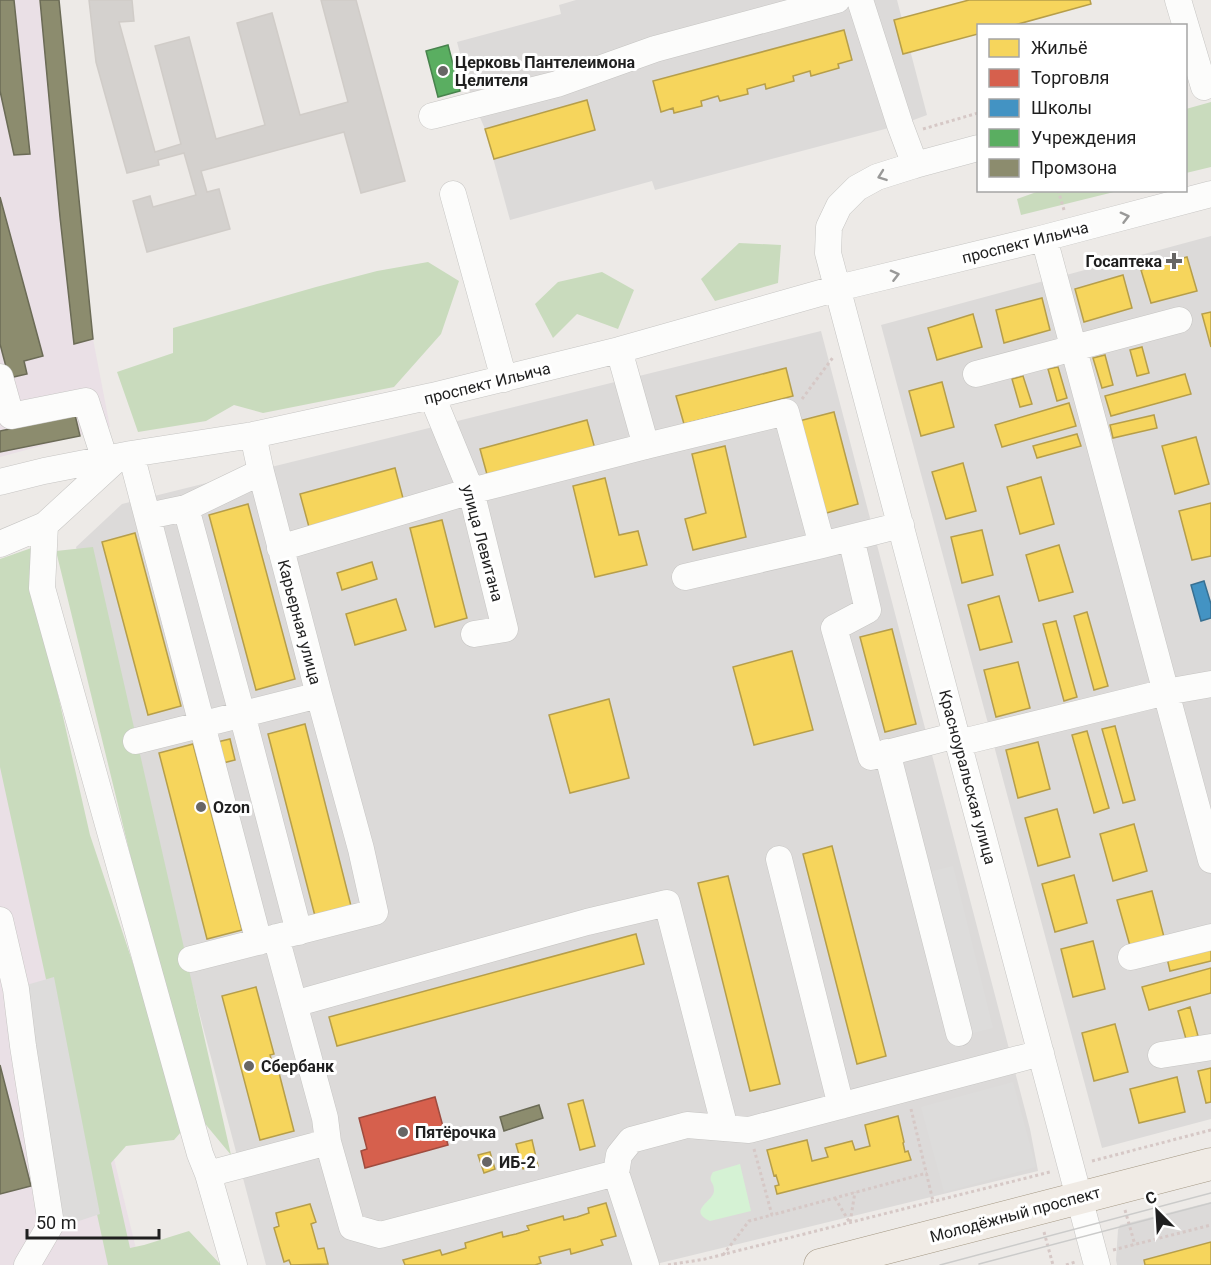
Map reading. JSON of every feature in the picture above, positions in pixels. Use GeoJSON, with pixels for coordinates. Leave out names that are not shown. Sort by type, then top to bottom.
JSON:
{"type":"FeatureCollection","features":[{"type":"Feature","properties":{"kind":"main road","name":"Молодёжный проспект"},"geometry":{"type":"LineString","coordinates":[[820,1265],[1211,1164]]}},
{"type":"Feature","properties":{"kind":"street"},"geometry":{"type":"LineString","coordinates":[[432,116],[557,84],[655,48],[837,0]]}},
{"type":"Feature","properties":{"kind":"street"},"geometry":{"type":"LineString","coordinates":[[860,0],[915,165]]}},
{"type":"Feature","properties":{"kind":"street"},"geometry":{"type":"LineString","coordinates":[[1178,0],[1184,24]]}},
{"type":"Feature","properties":{"kind":"street"},"geometry":{"type":"LineString","coordinates":[[1187,36],[1200,89]]}},
{"type":"Feature","properties":{"kind":"street"},"geometry":{"type":"LineString","coordinates":[[838,288],[828,253],[829,227],[839,206],[857,188],[877,177],[977,148]]}},
{"type":"Feature","properties":{"kind":"street"},"geometry":{"type":"LineString","coordinates":[[453,194],[504,379]]}},
{"type":"Feature","properties":{"kind":"street","name":"проспект Ильича"},"geometry":{"type":"LineString","coordinates":[[0,482],[119,457],[253,435],[504,379],[619,350],[838,288],[1044,238],[1211,194]]}},
{"type":"Feature","properties":{"kind":"street"},"geometry":{"type":"LineString","coordinates":[[1044,238],[1211,860]]}},
{"type":"Feature","properties":{"kind":"street","name":"Красноуральская улица"},"geometry":{"type":"LineString","coordinates":[[838,288],[1079,1198],[1101,1259]]}},
{"type":"Feature","properties":{"kind":"street"},"geometry":{"type":"LineString","coordinates":[[976,374],[1179,320]]}},
{"type":"Feature","properties":{"kind":"street"},"geometry":{"type":"LineString","coordinates":[[619,350],[646,446]]}},
{"type":"Feature","properties":{"kind":"street"},"geometry":{"type":"LineString","coordinates":[[0,377],[11,416],[86,401],[119,457],[148,516],[202,724],[278,937]]}},
{"type":"Feature","properties":{"kind":"street","name":"улица Левитана"},"geometry":{"type":"LineString","coordinates":[[432,396],[471,491],[505,629],[474,634]]}},
{"type":"Feature","properties":{"kind":"street"},"geometry":{"type":"LineString","coordinates":[[280,548],[471,491],[786,412],[822,545]]}},
{"type":"Feature","properties":{"kind":"street","name":"Карьерная улица"},"geometry":{"type":"LineString","coordinates":[[136,741],[319,695],[253,435]]}},
{"type":"Feature","properties":{"kind":"street"},"geometry":{"type":"LineString","coordinates":[[0,544],[45,525],[119,457]]}},
{"type":"Feature","properties":{"kind":"street"},"geometry":{"type":"LineString","coordinates":[[148,516],[186,508],[261,472]]}},
{"type":"Feature","properties":{"kind":"street"},"geometry":{"type":"LineString","coordinates":[[186,508],[242,714],[278,937],[325,1118],[328,1142],[352,1227],[380,1235],[616,1173]]}},
{"type":"Feature","properties":{"kind":"street"},"geometry":{"type":"LineString","coordinates":[[45,525],[42,588],[200,1154],[234,1265]]}},
{"type":"Feature","properties":{"kind":"street"},"geometry":{"type":"LineString","coordinates":[[685,577],[901,525]]}},
{"type":"Feature","properties":{"kind":"street"},"geometry":{"type":"LineString","coordinates":[[850,538],[868,610],[834,628],[870,757],[1211,684]]}},
{"type":"Feature","properties":{"kind":"street"},"geometry":{"type":"LineString","coordinates":[[191,959],[375,912],[362,849],[319,695]]}},
{"type":"Feature","properties":{"kind":"street"},"geometry":{"type":"LineString","coordinates":[[887,752],[958,1032]]}},
{"type":"Feature","properties":{"kind":"street"},"geometry":{"type":"LineString","coordinates":[[779,859],[841,1106]]}},
{"type":"Feature","properties":{"kind":"street"},"geometry":{"type":"LineString","coordinates":[[294,1004],[587,922],[668,903],[737,1129]]}},
{"type":"Feature","properties":{"kind":"street"},"geometry":{"type":"LineString","coordinates":[[0,920],[8,991],[25,1058],[51,1224],[27,1265]]}},
{"type":"Feature","properties":{"kind":"street"},"geometry":{"type":"LineString","coordinates":[[1131,957],[1211,937]]}},
{"type":"Feature","properties":{"kind":"street"},"geometry":{"type":"LineString","coordinates":[[1161,1055],[1211,1047]]}},
{"type":"Feature","properties":{"kind":"street"},"geometry":{"type":"LineString","coordinates":[[646,1265],[616,1173],[620,1155],[631,1140],[687,1125],[737,1129],[841,1106],[1041,1053]]}},
{"type":"Feature","properties":{"kind":"street"},"geometry":{"type":"LineString","coordinates":[[208,1174],[328,1142]]}},
{"type":"Feature","properties":{"kind":"path"},"geometry":{"type":"LineString","coordinates":[[904,135],[977,113]]}},
{"type":"Feature","properties":{"kind":"path"},"geometry":{"type":"LineString","coordinates":[[1059,192],[1064,210]]}},
{"type":"Feature","properties":{"kind":"path"},"geometry":{"type":"LineString","coordinates":[[786,412],[795,410],[850,333]]}},
{"type":"Feature","properties":{"kind":"path"},"geometry":{"type":"LineString","coordinates":[[906,1089],[933,1201]]}},
{"type":"Feature","properties":{"kind":"path"},"geometry":{"type":"LineString","coordinates":[[737,1129],[772,1215]]}},
{"type":"Feature","properties":{"kind":"path"},"geometry":{"type":"LineString","coordinates":[[1090,1162],[1211,1130]]}},
{"type":"Feature","properties":{"kind":"path"},"geometry":{"type":"LineString","coordinates":[[668,1265],[723,1255],[1050,1172]]}},
{"type":"Feature","properties":{"kind":"path"},"geometry":{"type":"LineString","coordinates":[[723,1255],[749,1221],[927,1173]]}},
{"type":"Feature","properties":{"kind":"path"},"geometry":{"type":"LineString","coordinates":[[850,1223],[855,1192]]}},
{"type":"Feature","properties":{"kind":"path"},"geometry":{"type":"LineString","coordinates":[[835,1198],[850,1223]]}},
{"type":"Feature","properties":{"kind":"path"},"geometry":{"type":"LineString","coordinates":[[1124,1208],[1135,1245]]}},
{"type":"Feature","properties":{"kind":"path"},"geometry":{"type":"LineString","coordinates":[[1101,1259],[1135,1245],[1211,1225]]}},
{"type":"Feature","properties":{"kind":"path"},"geometry":{"type":"LineString","coordinates":[[1043,1227],[1053,1265]]}},
{"type":"Feature","properties":{"kind":"shaded area"},"geometry":{"type":"Polygon","coordinates":[[[0,0],[59,0],[93,339],[110,427],[0,457],[0,0]]]}},
{"type":"Feature","properties":{"kind":"shaded area"},"geometry":{"type":"Polygon","coordinates":[[[576,0],[897,0],[927,115],[900,125],[655,190],[652,181],[510,220],[485,129],[472,99],[457,42],[561,14],[559,5],[576,0]]]}},
{"type":"Feature","properties":{"kind":"shaded area"},"geometry":{"type":"Polygon","coordinates":[[[1211,236],[1211,1119],[1102,1148],[881,325],[1211,236]]]}},
{"type":"Feature","properties":{"kind":"shaded area"},"geometry":{"type":"Polygon","coordinates":[[[821,331],[1030,1129],[1038,1171],[652,1265],[266,1265],[76,547],[122,504],[821,331]]]}},
{"type":"Feature","properties":{"kind":"shaded area"},"geometry":{"type":"Polygon","coordinates":[[[0,692],[140,1265],[0,1265],[0,692]]]}},
{"type":"Feature","properties":{"kind":"shaded area"},"geometry":{"type":"Polygon","coordinates":[[[953,866],[993,1028],[965,1035],[925,873],[953,866]]]}},
{"type":"Feature","properties":{"kind":"shaded area"},"geometry":{"type":"Polygon","coordinates":[[[54,977],[100,1214],[58,1228],[23,986],[54,977]]]}},
{"type":"Feature","properties":{"kind":"shaded area"},"geometry":{"type":"Polygon","coordinates":[[[1013,1082],[1036,1167],[944,1192],[921,1107],[1013,1082]]]}},
{"type":"Feature","properties":{"kind":"shaded area"},"geometry":{"type":"Polygon","coordinates":[[[1211,1202],[1211,1265],[1117,1265],[1120,1225],[1211,1202]]]}},
{"type":"Feature","properties":{"kind":"green space"},"geometry":{"type":"Polygon","coordinates":[[[1211,102],[1211,167],[1187,173],[1187,109],[1211,102]]]}},
{"type":"Feature","properties":{"kind":"green space"},"geometry":{"type":"Polygon","coordinates":[[[1036,192],[1114,192],[1021,215],[1017,199],[1036,192]]]}},
{"type":"Feature","properties":{"kind":"green space"},"geometry":{"type":"Polygon","coordinates":[[[739,243],[781,245],[778,283],[715,301],[701,279],[739,243]]]}},
{"type":"Feature","properties":{"kind":"green space"},"geometry":{"type":"Polygon","coordinates":[[[428,262],[459,281],[441,334],[394,387],[263,413],[234,405],[206,421],[138,432],[117,372],[173,353],[173,328],[377,271],[428,262]]]}},
{"type":"Feature","properties":{"kind":"green space"},"geometry":{"type":"Polygon","coordinates":[[[602,272],[634,290],[618,329],[577,314],[553,338],[535,304],[558,282],[602,272]]]}},
{"type":"Feature","properties":{"kind":"green space"},"geometry":{"type":"Polygon","coordinates":[[[40,545],[35,594],[90,835],[187,1125],[174,1140],[126,1146],[111,1163],[130,1248],[189,1231],[221,1265],[108,1265],[0,767],[0,559],[40,545]]]}},
{"type":"Feature","properties":{"kind":"green space"},"geometry":{"type":"Polygon","coordinates":[[[93,547],[231,1155],[192,1108],[56,551],[93,547]]]}},
{"type":"Feature","properties":{"kind":"green space"},"geometry":{"type":"Polygon","coordinates":[[[740,1164],[751,1211],[710,1221],[703,1217],[701,1209],[714,1190],[711,1180],[713,1172],[740,1164]]]}},
{"type":"Feature","properties":{"kind":"building: Жильё"},"geometry":{"type":"Polygon","coordinates":[[[969,0],[1090,0],[1091,4],[1018,24],[977,24],[977,34],[903,54],[894,20],[969,0]]]}},
{"type":"Feature","properties":{"kind":"building: Жильё"},"geometry":{"type":"Polygon","coordinates":[[[844,30],[852,60],[838,64],[839,68],[811,76],[810,71],[793,76],[794,81],[766,89],[765,84],[747,89],[748,94],[720,101],[718,96],[701,101],[702,106],[674,113],[673,108],[661,112],[653,81],[844,30]]]}},
{"type":"Feature","properties":{"kind":"building: Жильё"},"geometry":{"type":"Polygon","coordinates":[[[587,100],[595,130],[494,159],[485,129],[587,100]]]}},
{"type":"Feature","properties":{"kind":"building: Жильё"},"geometry":{"type":"Polygon","coordinates":[[[1187,257],[1197,291],[1151,303],[1141,270],[1187,257]]]}},
{"type":"Feature","properties":{"kind":"building: Жильё"},"geometry":{"type":"Polygon","coordinates":[[[1123,275],[1132,308],[1084,322],[1075,289],[1123,275]]]}},
{"type":"Feature","properties":{"kind":"building: Жильё"},"geometry":{"type":"Polygon","coordinates":[[[1042,298],[1050,330],[1004,343],[996,310],[1042,298]]]}},
{"type":"Feature","properties":{"kind":"building: Жильё"},"geometry":{"type":"Polygon","coordinates":[[[1211,312],[1211,347],[1202,314],[1211,312]]]}},
{"type":"Feature","properties":{"kind":"building: Жильё"},"geometry":{"type":"Polygon","coordinates":[[[973,314],[982,347],[937,360],[928,328],[973,314]]]}},
{"type":"Feature","properties":{"kind":"building: Жильё"},"geometry":{"type":"Polygon","coordinates":[[[1142,347],[1149,373],[1137,376],[1130,350],[1142,347]]]}},
{"type":"Feature","properties":{"kind":"building: Жильё"},"geometry":{"type":"Polygon","coordinates":[[[1105,355],[1113,385],[1102,388],[1093,358],[1105,355]]]}},
{"type":"Feature","properties":{"kind":"building: Жильё"},"geometry":{"type":"Polygon","coordinates":[[[1058,367],[1067,398],[1057,401],[1048,369],[1058,367]]]}},
{"type":"Feature","properties":{"kind":"building: Жильё"},"geometry":{"type":"Polygon","coordinates":[[[786,368],[793,396],[684,424],[676,396],[786,368]]]}},
{"type":"Feature","properties":{"kind":"building: Жильё"},"geometry":{"type":"Polygon","coordinates":[[[1185,374],[1191,394],[1111,416],[1105,396],[1185,374]]]}},
{"type":"Feature","properties":{"kind":"building: Жильё"},"geometry":{"type":"Polygon","coordinates":[[[1023,376],[1032,404],[1020,407],[1012,379],[1023,376]]]}},
{"type":"Feature","properties":{"kind":"building: Жильё"},"geometry":{"type":"Polygon","coordinates":[[[942,382],[954,427],[921,436],[909,391],[942,382]]]}},
{"type":"Feature","properties":{"kind":"building: Жильё"},"geometry":{"type":"Polygon","coordinates":[[[1069,403],[1076,426],[1002,447],[995,425],[1069,403]]]}},
{"type":"Feature","properties":{"kind":"building: Жильё"},"geometry":{"type":"Polygon","coordinates":[[[834,412],[858,504],[823,514],[799,421],[834,412]]]}},
{"type":"Feature","properties":{"kind":"building: Жильё"},"geometry":{"type":"Polygon","coordinates":[[[1154,415],[1157,428],[1113,438],[1110,425],[1154,415]]]}},
{"type":"Feature","properties":{"kind":"building: Жильё"},"geometry":{"type":"Polygon","coordinates":[[[587,420],[595,449],[488,478],[480,449],[587,420]]]}},
{"type":"Feature","properties":{"kind":"building: Жильё"},"geometry":{"type":"Polygon","coordinates":[[[1077,434],[1081,446],[1037,458],[1033,446],[1077,434]]]}},
{"type":"Feature","properties":{"kind":"building: Жильё"},"geometry":{"type":"Polygon","coordinates":[[[1196,437],[1209,484],[1175,494],[1162,446],[1196,437]]]}},
{"type":"Feature","properties":{"kind":"building: Жильё"},"geometry":{"type":"Polygon","coordinates":[[[725,446],[746,537],[693,550],[685,519],[706,513],[692,454],[725,446]]]}},
{"type":"Feature","properties":{"kind":"building: Жильё"},"geometry":{"type":"Polygon","coordinates":[[[963,463],[976,511],[946,519],[932,472],[963,463]]]}},
{"type":"Feature","properties":{"kind":"building: Жильё"},"geometry":{"type":"Polygon","coordinates":[[[395,468],[404,502],[309,527],[300,494],[395,468]]]}},
{"type":"Feature","properties":{"kind":"building: Жильё"},"geometry":{"type":"Polygon","coordinates":[[[1041,477],[1054,524],[1020,534],[1007,487],[1041,477]]]}},
{"type":"Feature","properties":{"kind":"building: Жильё"},"geometry":{"type":"Polygon","coordinates":[[[605,478],[619,535],[638,531],[647,565],[595,577],[573,486],[605,478]]]}},
{"type":"Feature","properties":{"kind":"building: Жильё"},"geometry":{"type":"Polygon","coordinates":[[[1211,503],[1211,556],[1192,560],[1179,511],[1211,503]]]}},
{"type":"Feature","properties":{"kind":"building: Жильё"},"geometry":{"type":"Polygon","coordinates":[[[248,504],[295,679],[256,690],[209,515],[248,504]]]}},
{"type":"Feature","properties":{"kind":"building: Жильё"},"geometry":{"type":"Polygon","coordinates":[[[442,520],[467,618],[435,627],[410,528],[442,520]]]}},
{"type":"Feature","properties":{"kind":"building: Жильё"},"geometry":{"type":"Polygon","coordinates":[[[982,530],[993,575],[962,583],[951,537],[982,530]]]}},
{"type":"Feature","properties":{"kind":"building: Жильё"},"geometry":{"type":"Polygon","coordinates":[[[135,533],[181,706],[148,715],[102,542],[135,533]]]}},
{"type":"Feature","properties":{"kind":"building: Жильё"},"geometry":{"type":"Polygon","coordinates":[[[1059,545],[1073,592],[1039,601],[1026,555],[1059,545]]]}},
{"type":"Feature","properties":{"kind":"building: Жильё"},"geometry":{"type":"Polygon","coordinates":[[[372,562],[377,579],[342,590],[337,573],[372,562]]]}},
{"type":"Feature","properties":{"kind":"building: Жильё"},"geometry":{"type":"Polygon","coordinates":[[[999,596],[1012,642],[980,650],[968,605],[999,596]]]}},
{"type":"Feature","properties":{"kind":"building: Жильё"},"geometry":{"type":"Polygon","coordinates":[[[396,599],[406,630],[355,645],[346,614],[396,599]]]}},
{"type":"Feature","properties":{"kind":"building: Жильё"},"geometry":{"type":"Polygon","coordinates":[[[1087,612],[1108,686],[1094,690],[1074,616],[1087,612]]]}},
{"type":"Feature","properties":{"kind":"building: Жильё"},"geometry":{"type":"Polygon","coordinates":[[[1056,621],[1077,697],[1064,701],[1043,624],[1056,621]]]}},
{"type":"Feature","properties":{"kind":"building: Жильё"},"geometry":{"type":"Polygon","coordinates":[[[892,629],[916,724],[885,732],[860,637],[892,629]]]}},
{"type":"Feature","properties":{"kind":"building: Жильё"},"geometry":{"type":"Polygon","coordinates":[[[792,651],[813,730],[754,745],[733,667],[792,651]]]}},
{"type":"Feature","properties":{"kind":"building: Жильё"},"geometry":{"type":"Polygon","coordinates":[[[1018,662],[1030,708],[996,717],[984,670],[1018,662]]]}},
{"type":"Feature","properties":{"kind":"building: Жильё"},"geometry":{"type":"Polygon","coordinates":[[[609,699],[629,778],[570,793],[549,715],[609,699]]]}},
{"type":"Feature","properties":{"kind":"building: Жильё"},"geometry":{"type":"Polygon","coordinates":[[[305,724],[351,906],[315,916],[268,734],[305,724]]]}},
{"type":"Feature","properties":{"kind":"building: Жильё"},"geometry":{"type":"Polygon","coordinates":[[[1115,726],[1135,800],[1123,803],[1102,729],[1115,726]]]}},
{"type":"Feature","properties":{"kind":"building: Жильё"},"geometry":{"type":"Polygon","coordinates":[[[1087,731],[1109,808],[1094,813],[1072,735],[1087,731]]]}},
{"type":"Feature","properties":{"kind":"building: Жильё"},"geometry":{"type":"Polygon","coordinates":[[[230,739],[235,760],[223,763],[217,742],[230,739]]]}},
{"type":"Feature","properties":{"kind":"building: Жильё"},"geometry":{"type":"Polygon","coordinates":[[[1038,742],[1050,789],[1018,798],[1006,750],[1038,742]]]}},
{"type":"Feature","properties":{"kind":"building: Жильё"},"geometry":{"type":"Polygon","coordinates":[[[193,744],[242,930],[207,939],[159,753],[193,744]]]}},
{"type":"Feature","properties":{"kind":"building: Жильё"},"geometry":{"type":"Polygon","coordinates":[[[1057,809],[1070,857],[1038,866],[1025,818],[1057,809]]]}},
{"type":"Feature","properties":{"kind":"building: Жильё"},"geometry":{"type":"Polygon","coordinates":[[[1134,824],[1147,871],[1113,881],[1100,834],[1134,824]]]}},
{"type":"Feature","properties":{"kind":"building: Жильё"},"geometry":{"type":"Polygon","coordinates":[[[832,846],[886,1056],[857,1064],[803,854],[832,846]]]}},
{"type":"Feature","properties":{"kind":"building: Жильё"},"geometry":{"type":"Polygon","coordinates":[[[1074,875],[1087,923],[1055,932],[1042,884],[1074,875]]]}},
{"type":"Feature","properties":{"kind":"building: Жильё"},"geometry":{"type":"Polygon","coordinates":[[[728,876],[780,1084],[750,1091],[698,883],[728,876]]]}},
{"type":"Feature","properties":{"kind":"building: Жильё"},"geometry":{"type":"Polygon","coordinates":[[[1152,891],[1164,937],[1130,946],[1117,900],[1152,891]]]}},
{"type":"Feature","properties":{"kind":"building: Жильё"},"geometry":{"type":"Polygon","coordinates":[[[636,934],[644,964],[337,1046],[329,1017],[636,934]]]}},
{"type":"Feature","properties":{"kind":"building: Жильё"},"geometry":{"type":"Polygon","coordinates":[[[1093,941],[1105,989],[1073,997],[1061,949],[1093,941]]]}},
{"type":"Feature","properties":{"kind":"building: Жильё"},"geometry":{"type":"Polygon","coordinates":[[[1211,948],[1211,961],[1170,971],[1167,958],[1211,948]]]}},
{"type":"Feature","properties":{"kind":"building: Жильё"},"geometry":{"type":"Polygon","coordinates":[[[1211,968],[1211,993],[1149,1010],[1142,987],[1211,968]]]}},
{"type":"Feature","properties":{"kind":"building: Жильё"},"geometry":{"type":"Polygon","coordinates":[[[256,987],[274,1054],[270,1055],[274,1070],[278,1069],[294,1131],[260,1140],[222,996],[256,987]]]}},
{"type":"Feature","properties":{"kind":"building: Жильё"},"geometry":{"type":"Polygon","coordinates":[[[1190,1007],[1198,1036],[1186,1039],[1178,1011],[1190,1007]]]}},
{"type":"Feature","properties":{"kind":"building: Жильё"},"geometry":{"type":"Polygon","coordinates":[[[1115,1024],[1128,1072],[1094,1081],[1082,1033],[1115,1024]]]}},
{"type":"Feature","properties":{"kind":"building: Жильё"},"geometry":{"type":"Polygon","coordinates":[[[1211,1068],[1211,1102],[1206,1103],[1198,1071],[1211,1068]]]}},
{"type":"Feature","properties":{"kind":"building: Жильё"},"geometry":{"type":"Polygon","coordinates":[[[1177,1077],[1185,1112],[1139,1123],[1130,1089],[1177,1077]]]}},
{"type":"Feature","properties":{"kind":"building: Жильё"},"geometry":{"type":"Polygon","coordinates":[[[583,1100],[595,1146],[580,1150],[568,1104],[583,1100]]]}},
{"type":"Feature","properties":{"kind":"building: Жильё"},"geometry":{"type":"Polygon","coordinates":[[[898,1116],[905,1152],[908,1151],[911,1160],[777,1194],[775,1186],[779,1185],[776,1175],[774,1176],[767,1150],[807,1140],[812,1161],[828,1157],[825,1148],[852,1141],[855,1150],[870,1146],[865,1125],[898,1116]]]}},
{"type":"Feature","properties":{"kind":"building: Жильё"},"geometry":{"type":"Polygon","coordinates":[[[532,1140],[538,1166],[523,1169],[516,1144],[532,1140]]]}},
{"type":"Feature","properties":{"kind":"building: Жильё","name":"ИБ-2"},"geometry":{"type":"Polygon","coordinates":[[[490,1152],[495,1169],[484,1173],[478,1155],[490,1152]]]}},
{"type":"Feature","properties":{"kind":"building: Жильё"},"geometry":{"type":"Polygon","coordinates":[[[606,1203],[616,1236],[601,1240],[603,1245],[571,1254],[570,1249],[539,1257],[541,1263],[535,1265],[405,1265],[403,1260],[440,1250],[442,1255],[466,1248],[465,1243],[502,1232],[503,1237],[529,1230],[527,1226],[563,1216],[564,1220],[577,1217],[589,1213],[588,1208],[606,1203]]]}},
{"type":"Feature","properties":{"kind":"building: Жильё"},"geometry":{"type":"Polygon","coordinates":[[[310,1204],[316,1222],[311,1224],[318,1249],[324,1248],[328,1264],[291,1265],[289,1260],[284,1262],[274,1228],[279,1226],[276,1213],[310,1204]]]}},
{"type":"Feature","properties":{"kind":"building: Жильё"},"geometry":{"type":"Polygon","coordinates":[[[1211,1242],[1211,1265],[1145,1265],[1144,1260],[1211,1242]]]}},
{"type":"Feature","properties":{"kind":"building: Торговля","name":"Пятёрочка"},"geometry":{"type":"Polygon","coordinates":[[[435,1097],[448,1145],[365,1168],[361,1151],[367,1149],[359,1118],[435,1097]]]}},
{"type":"Feature","properties":{"kind":"building: Школы"},"geometry":{"type":"Polygon","coordinates":[[[1204,581],[1211,604],[1211,618],[1201,621],[1191,585],[1204,581]]]}},
{"type":"Feature","properties":{"kind":"building: Учреждения","name":"Церковь Пантелеимона Целителя"},"geometry":{"type":"Polygon","coordinates":[[[448,45],[460,91],[438,97],[426,51],[448,45]]]}},
{"type":"Feature","properties":{"kind":"building: Промзона"},"geometry":{"type":"Polygon","coordinates":[[[0,0],[14,0],[30,154],[14,155],[0,91],[0,0]]]}},
{"type":"Feature","properties":{"kind":"building: Промзона"},"geometry":{"type":"Polygon","coordinates":[[[40,0],[59,0],[93,339],[74,344],[60,217],[40,0]]]}},
{"type":"Feature","properties":{"kind":"building: Промзона"},"geometry":{"type":"Polygon","coordinates":[[[0,197],[43,356],[24,361],[27,374],[9,378],[0,344],[0,197]]]}},
{"type":"Feature","properties":{"kind":"building: Промзона"},"geometry":{"type":"Polygon","coordinates":[[[75,415],[80,436],[0,452],[0,431],[75,415]]]}},
{"type":"Feature","properties":{"kind":"building: Промзона"},"geometry":{"type":"Polygon","coordinates":[[[0,1065],[31,1186],[0,1194],[0,1065]]]}},
{"type":"Feature","properties":{"kind":"building: Промзона"},"geometry":{"type":"Polygon","coordinates":[[[539,1105],[543,1118],[504,1131],[500,1117],[539,1105]]]}},
{"type":"Feature","properties":{"kind":"building: Прочее"},"geometry":{"type":"Polygon","coordinates":[[[89,0],[132,0],[134,21],[119,22],[155,152],[181,144],[155,46],[189,37],[216,139],[265,125],[237,23],[272,13],[300,115],[348,102],[321,0],[356,0],[405,181],[361,193],[344,132],[201,171],[207,192],[219,189],[230,229],[147,252],[133,201],[150,196],[153,207],[196,195],[184,153],[158,160],[159,165],[127,173],[96,62],[89,0]]]}},
{"type":"Feature","properties":{"kind":"tram line"},"geometry":{"type":"LineString","coordinates":[[940,1265],[1211,1193]]}},
{"type":"Feature","properties":{"kind":"tram line"},"geometry":{"type":"LineString","coordinates":[[979,1264],[1211,1203]]}},
{"type":"Feature","properties":{"kind":"place","name":"Церковь Пантелеимона Целителя"},"geometry":{"type":"Point","coordinates":[443,71]}},
{"type":"Feature","properties":{"kind":"place","name":"Госаптека"},"geometry":{"type":"Point","coordinates":[1174,261]}},
{"type":"Feature","properties":{"kind":"place","name":"Ozon"},"geometry":{"type":"Point","coordinates":[201,807]}},
{"type":"Feature","properties":{"kind":"place","name":"Сбербанк"},"geometry":{"type":"Point","coordinates":[249,1066]}},
{"type":"Feature","properties":{"kind":"place","name":"Пятёрочка"},"geometry":{"type":"Point","coordinates":[403,1132]}},
{"type":"Feature","properties":{"kind":"place","name":"ИБ-2"},"geometry":{"type":"Point","coordinates":[487,1162]}}]}
